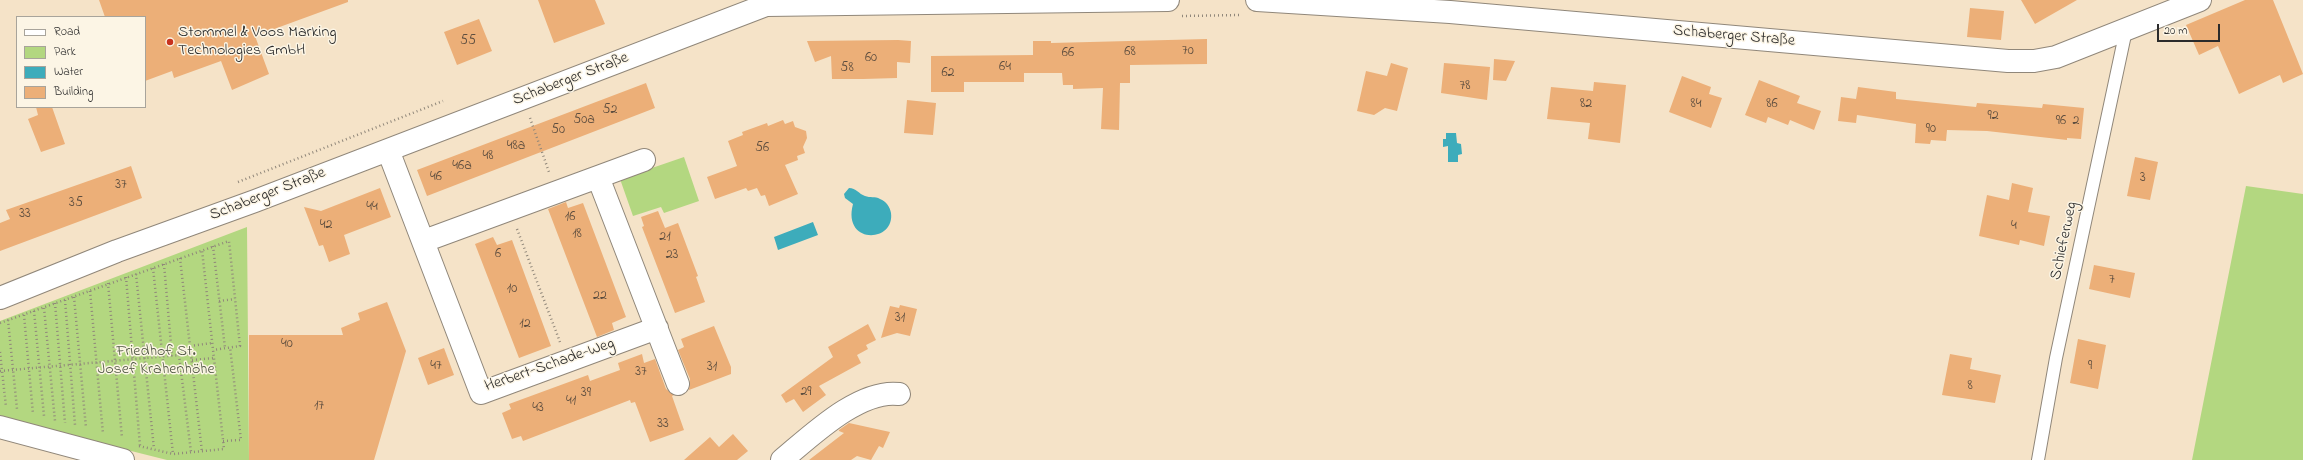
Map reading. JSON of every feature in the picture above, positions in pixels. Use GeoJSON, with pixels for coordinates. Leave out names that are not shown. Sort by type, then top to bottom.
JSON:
{"type":"FeatureCollection","features":[{"type":"Feature","properties":{"kind":"street","name":"Schaberger Straße"},"geometry":{"type":"LineString","coordinates":[[1252,8],[1450,6],[2008,61],[2056,57],[2200,0]]}},
{"type":"Feature","properties":{"kind":"street","name":"Schaberger Straße"},"geometry":{"type":"LineString","coordinates":[[0,298],[117,251],[388,150],[766,4],[1171,8]]}},
{"type":"Feature","properties":{"kind":"street","name":"Herbert-Schade-Weg"},"geometry":{"type":"LineString","coordinates":[[388,150],[481,393],[657,328]]}},
{"type":"Feature","properties":{"kind":"street"},"geometry":{"type":"LineString","coordinates":[[424,242],[644,160]]}},
{"type":"Feature","properties":{"kind":"street"},"geometry":{"type":"LineString","coordinates":[[598,177],[678,384]]}},
{"type":"Feature","properties":{"kind":"street"},"geometry":{"type":"LineString","coordinates":[[782,460],[814,433],[851,407],[882,394],[899,394]]}},
{"type":"Feature","properties":{"kind":"street"},"geometry":{"type":"LineString","coordinates":[[3,418],[123,451]]}},
{"type":"Feature","properties":{"kind":"lane","name":"Schieferweg"},"geometry":{"type":"LineString","coordinates":[[2038,460],[2056,358],[2126,30]]}},
{"type":"Feature","properties":{"kind":"path"},"geometry":{"type":"LineString","coordinates":[[1171,8],[1252,8]]}},
{"type":"Feature","properties":{"kind":"path"},"geometry":{"type":"LineString","coordinates":[[523,123],[538,118]]}},
{"type":"Feature","properties":{"kind":"path"},"geometry":{"type":"LineString","coordinates":[[530,120],[556,192]]}},
{"type":"Feature","properties":{"kind":"path"},"geometry":{"type":"LineString","coordinates":[[510,210],[567,361]]}},
{"type":"Feature","properties":{"kind":"path"},"geometry":{"type":"LineString","coordinates":[[0,324],[108,283],[229,241],[240,346],[213,350]]}},
{"type":"Feature","properties":{"kind":"path"},"geometry":{"type":"LineString","coordinates":[[213,246],[225,348]]}},
{"type":"Feature","properties":{"kind":"path"},"geometry":{"type":"LineString","coordinates":[[202,250],[224,449]]}},
{"type":"Feature","properties":{"kind":"path"},"geometry":{"type":"LineString","coordinates":[[180,258],[202,452]]}},
{"type":"Feature","properties":{"kind":"path"},"geometry":{"type":"LineString","coordinates":[[164,264],[172,356]]}},
{"type":"Feature","properties":{"kind":"path"},"geometry":{"type":"LineString","coordinates":[[153,268],[173,454]]}},
{"type":"Feature","properties":{"kind":"path"},"geometry":{"type":"LineString","coordinates":[[136,274],[154,450]]}},
{"type":"Feature","properties":{"kind":"path"},"geometry":{"type":"LineString","coordinates":[[126,277],[140,446]]}},
{"type":"Feature","properties":{"kind":"path"},"geometry":{"type":"LineString","coordinates":[[108,283],[123,451]]}},
{"type":"Feature","properties":{"kind":"path"},"geometry":{"type":"LineString","coordinates":[[90,291],[103,436]]}},
{"type":"Feature","properties":{"kind":"path"},"geometry":{"type":"LineString","coordinates":[[74,297],[86,431]]}},
{"type":"Feature","properties":{"kind":"path"},"geometry":{"type":"LineString","coordinates":[[219,301],[235,299]]}},
{"type":"Feature","properties":{"kind":"path"},"geometry":{"type":"LineString","coordinates":[[65,300],[76,428]]}},
{"type":"Feature","properties":{"kind":"path"},"geometry":{"type":"LineString","coordinates":[[55,304],[65,426]]}},
{"type":"Feature","properties":{"kind":"path"},"geometry":{"type":"LineString","coordinates":[[44,308],[55,423]]}},
{"type":"Feature","properties":{"kind":"path"},"geometry":{"type":"LineString","coordinates":[[34,311],[45,420]]}},
{"type":"Feature","properties":{"kind":"path"},"geometry":{"type":"LineString","coordinates":[[24,315],[34,417]]}},
{"type":"Feature","properties":{"kind":"path"},"geometry":{"type":"LineString","coordinates":[[8,320],[18,413]]}},
{"type":"Feature","properties":{"kind":"path"},"geometry":{"type":"LineString","coordinates":[[190,346],[212,343]]}},
{"type":"Feature","properties":{"kind":"path"},"geometry":{"type":"LineString","coordinates":[[223,442],[241,440],[230,347]]}},
{"type":"Feature","properties":{"kind":"path"},"geometry":{"type":"LineString","coordinates":[[0,352],[3,418]]}},
{"type":"Feature","properties":{"kind":"path"},"geometry":{"type":"LineString","coordinates":[[1,371],[191,354]]}},
{"type":"Feature","properties":{"kind":"path"},"geometry":{"type":"LineString","coordinates":[[179,355],[191,452]]}},
{"type":"Feature","properties":{"kind":"path"},"geometry":{"type":"LineString","coordinates":[[192,360],[214,358]]}},
{"type":"Feature","properties":{"kind":"green space"},"geometry":{"type":"Polygon","coordinates":[[[684,157],[699,201],[664,213],[661,207],[633,216],[620,179],[684,157]]]}},
{"type":"Feature","properties":{"kind":"green space"},"geometry":{"type":"Polygon","coordinates":[[[2246,186],[2303,194],[2303,460],[2192,460],[2246,186]]]}},
{"type":"Feature","properties":{"kind":"green space","name":"Friedhof St. Josef Krahenhöhe"},"geometry":{"type":"Polygon","coordinates":[[[247,227],[249,460],[167,460],[0,418],[0,321],[247,227]]]}},
{"type":"Feature","properties":{"kind":"water"},"geometry":{"type":"Polygon","coordinates":[[[1446,133],[1456,133],[1457,143],[1461,144],[1462,154],[1458,155],[1458,162],[1448,162],[1448,146],[1443,147],[1443,139],[1446,139],[1446,133]]]}},
{"type":"Feature","properties":{"kind":"water"},"geometry":{"type":"Polygon","coordinates":[[[849,188],[854,189],[865,196],[878,198],[889,206],[891,213],[890,223],[885,230],[878,234],[869,235],[861,233],[855,227],[852,217],[853,204],[845,198],[844,194],[849,188]]]}},
{"type":"Feature","properties":{"kind":"water"},"geometry":{"type":"Polygon","coordinates":[[[813,222],[818,235],[778,250],[774,237],[813,222]]]}},
{"type":"Feature","properties":{"kind":"building"},"geometry":{"type":"Polygon","coordinates":[[[99,0],[348,0],[348,2],[255,36],[269,74],[232,90],[221,61],[174,78],[172,71],[146,81],[146,16],[105,16],[99,0]]]}},
{"type":"Feature","properties":{"kind":"building"},"geometry":{"type":"Polygon","coordinates":[[[538,0],[595,0],[605,24],[554,43],[538,0]]]}},
{"type":"Feature","properties":{"kind":"building"},"geometry":{"type":"Polygon","coordinates":[[[2021,0],[2077,0],[2035,24],[2021,0]]]}},
{"type":"Feature","properties":{"kind":"building"},"geometry":{"type":"Polygon","coordinates":[[[2245,0],[2273,0],[2303,74],[2283,83],[2280,75],[2239,94],[2218,46],[2199,55],[2186,25],[2245,0]]]}},
{"type":"Feature","properties":{"kind":"building"},"geometry":{"type":"Polygon","coordinates":[[[1970,8],[2004,11],[2001,40],[1967,37],[1970,8]]]}},
{"type":"Feature","properties":{"kind":"building"},"geometry":{"type":"Polygon","coordinates":[[[479,19],[492,51],[457,65],[444,32],[479,19]]]}},
{"type":"Feature","properties":{"kind":"building"},"geometry":{"type":"Polygon","coordinates":[[[1207,39],[1207,64],[1130,65],[1130,83],[1120,83],[1119,130],[1101,129],[1103,88],[1073,89],[1073,85],[1063,85],[1062,73],[1024,73],[1024,82],[964,82],[964,92],[931,92],[931,56],[1033,55],[1033,41],[1051,41],[1051,43],[1207,39]]]}},
{"type":"Feature","properties":{"kind":"building"},"geometry":{"type":"Polygon","coordinates":[[[807,41],[911,41],[910,63],[897,62],[897,78],[863,79],[832,79],[831,56],[815,62],[807,41]]]}},
{"type":"Feature","properties":{"kind":"building"},"geometry":{"type":"Polygon","coordinates":[[[1494,59],[1515,61],[1506,81],[1493,80],[1494,59]]]}},
{"type":"Feature","properties":{"kind":"building"},"geometry":{"type":"Polygon","coordinates":[[[1391,63],[1408,68],[1397,111],[1385,108],[1374,115],[1357,111],[1366,71],[1387,76],[1391,63]]]}},
{"type":"Feature","properties":{"kind":"building"},"geometry":{"type":"Polygon","coordinates":[[[1444,63],[1490,67],[1487,100],[1441,93],[1444,63]]]}},
{"type":"Feature","properties":{"kind":"building"},"geometry":{"type":"Polygon","coordinates":[[[1682,76],[1711,87],[1709,94],[1722,98],[1711,128],[1669,112],[1682,76]]]}},
{"type":"Feature","properties":{"kind":"building"},"geometry":{"type":"Polygon","coordinates":[[[1759,80],[1800,96],[1797,103],[1821,111],[1814,130],[1790,120],[1788,125],[1768,117],[1766,123],[1745,115],[1759,80]]]}},
{"type":"Feature","properties":{"kind":"building"},"geometry":{"type":"Polygon","coordinates":[[[1594,82],[1626,85],[1620,143],[1588,139],[1590,123],[1547,119],[1551,87],[1593,91],[1594,82]]]}},
{"type":"Feature","properties":{"kind":"building"},"geometry":{"type":"Polygon","coordinates":[[[646,83],[655,108],[427,196],[417,170],[646,83]]]}},
{"type":"Feature","properties":{"kind":"building"},"geometry":{"type":"Polygon","coordinates":[[[1858,87],[1896,92],[1896,99],[1976,107],[1977,103],[2042,108],[2043,104],[2084,108],[2081,139],[2067,138],[2067,140],[1987,131],[1947,130],[1946,141],[1931,140],[1930,144],[1915,143],[1916,124],[1857,115],[1856,123],[1838,121],[1841,97],[1856,99],[1858,87]]]}},
{"type":"Feature","properties":{"kind":"building"},"geometry":{"type":"Polygon","coordinates":[[[907,100],[936,103],[933,135],[904,133],[907,100]]]}},
{"type":"Feature","properties":{"kind":"building"},"geometry":{"type":"Polygon","coordinates":[[[36,108],[52,108],[65,144],[41,152],[28,119],[38,115],[36,108]]]}},
{"type":"Feature","properties":{"kind":"building"},"geometry":{"type":"Polygon","coordinates":[[[783,120],[785,124],[793,121],[795,127],[806,131],[807,138],[803,147],[805,153],[797,156],[798,160],[785,165],[798,194],[769,206],[765,195],[761,196],[757,188],[748,191],[746,188],[715,199],[707,177],[737,166],[728,141],[743,135],[742,132],[767,123],[768,126],[783,120]]]}},
{"type":"Feature","properties":{"kind":"building"},"geometry":{"type":"Polygon","coordinates":[[[2135,157],[2158,162],[2150,200],[2127,196],[2135,157]]]}},
{"type":"Feature","properties":{"kind":"building"},"geometry":{"type":"Polygon","coordinates":[[[131,166],[142,198],[0,251],[0,223],[10,219],[6,210],[131,166]]]}},
{"type":"Feature","properties":{"kind":"building"},"geometry":{"type":"Polygon","coordinates":[[[2012,183],[2033,188],[2028,212],[2050,216],[2044,246],[2020,240],[2019,245],[1979,236],[1987,195],[2009,200],[2012,183]]]}},
{"type":"Feature","properties":{"kind":"building"},"geometry":{"type":"Polygon","coordinates":[[[380,188],[391,217],[344,235],[350,254],[329,262],[323,245],[319,246],[304,207],[321,211],[380,188]]]}},
{"type":"Feature","properties":{"kind":"building"},"geometry":{"type":"Polygon","coordinates":[[[566,202],[568,208],[583,203],[626,317],[612,323],[614,330],[597,337],[548,209],[566,202]]]}},
{"type":"Feature","properties":{"kind":"building"},"geometry":{"type":"Polygon","coordinates":[[[658,211],[665,228],[678,223],[698,276],[696,277],[705,302],[675,313],[642,227],[644,226],[641,217],[658,211]]]}},
{"type":"Feature","properties":{"kind":"building"},"geometry":{"type":"Polygon","coordinates":[[[493,237],[497,245],[512,240],[551,346],[519,358],[475,244],[493,237]]]}},
{"type":"Feature","properties":{"kind":"building"},"geometry":{"type":"Polygon","coordinates":[[[2094,265],[2135,273],[2130,298],[2089,289],[2094,265]]]}},
{"type":"Feature","properties":{"kind":"building"},"geometry":{"type":"Polygon","coordinates":[[[387,302],[406,351],[374,460],[249,460],[249,335],[343,335],[341,328],[360,320],[358,313],[387,302]]]}},
{"type":"Feature","properties":{"kind":"building"},"geometry":{"type":"Polygon","coordinates":[[[900,305],[917,309],[910,336],[897,333],[881,338],[890,306],[899,308],[900,305]]]}},
{"type":"Feature","properties":{"kind":"building"},"geometry":{"type":"Polygon","coordinates":[[[868,324],[876,340],[866,345],[868,349],[857,355],[861,363],[819,386],[826,395],[803,412],[794,399],[786,403],[781,395],[833,357],[828,347],[868,324]]]}},
{"type":"Feature","properties":{"kind":"building"},"geometry":{"type":"Polygon","coordinates":[[[714,326],[731,367],[731,374],[689,390],[690,379],[678,350],[684,347],[681,339],[714,326]]]}},
{"type":"Feature","properties":{"kind":"building"},"geometry":{"type":"Polygon","coordinates":[[[2078,339],[2106,345],[2098,389],[2070,383],[2078,339]]]}},
{"type":"Feature","properties":{"kind":"building"},"geometry":{"type":"Polygon","coordinates":[[[444,348],[454,375],[428,385],[418,358],[444,348]]]}},
{"type":"Feature","properties":{"kind":"building"},"geometry":{"type":"Polygon","coordinates":[[[642,354],[644,363],[655,359],[666,389],[674,395],[672,396],[684,430],[650,442],[635,402],[631,403],[630,400],[523,441],[521,436],[512,439],[502,413],[511,409],[509,404],[588,375],[590,381],[620,370],[618,363],[642,354]]]}},
{"type":"Feature","properties":{"kind":"building"},"geometry":{"type":"Polygon","coordinates":[[[1950,354],[1972,358],[1970,369],[2001,375],[1995,403],[1942,395],[1950,354]]]}},
{"type":"Feature","properties":{"kind":"building"},"geometry":{"type":"Polygon","coordinates":[[[849,423],[890,432],[883,448],[879,446],[871,460],[857,456],[851,460],[809,460],[844,433],[839,430],[849,423]]]}},
{"type":"Feature","properties":{"kind":"building"},"geometry":{"type":"Polygon","coordinates":[[[733,434],[748,451],[737,460],[684,460],[710,437],[719,447],[733,434]]]}},
{"type":"Feature","properties":{"kind":"place","name":"Stommel & Voos Marking Technologies GmbH"},"geometry":{"type":"Point","coordinates":[170,42]}}]}
